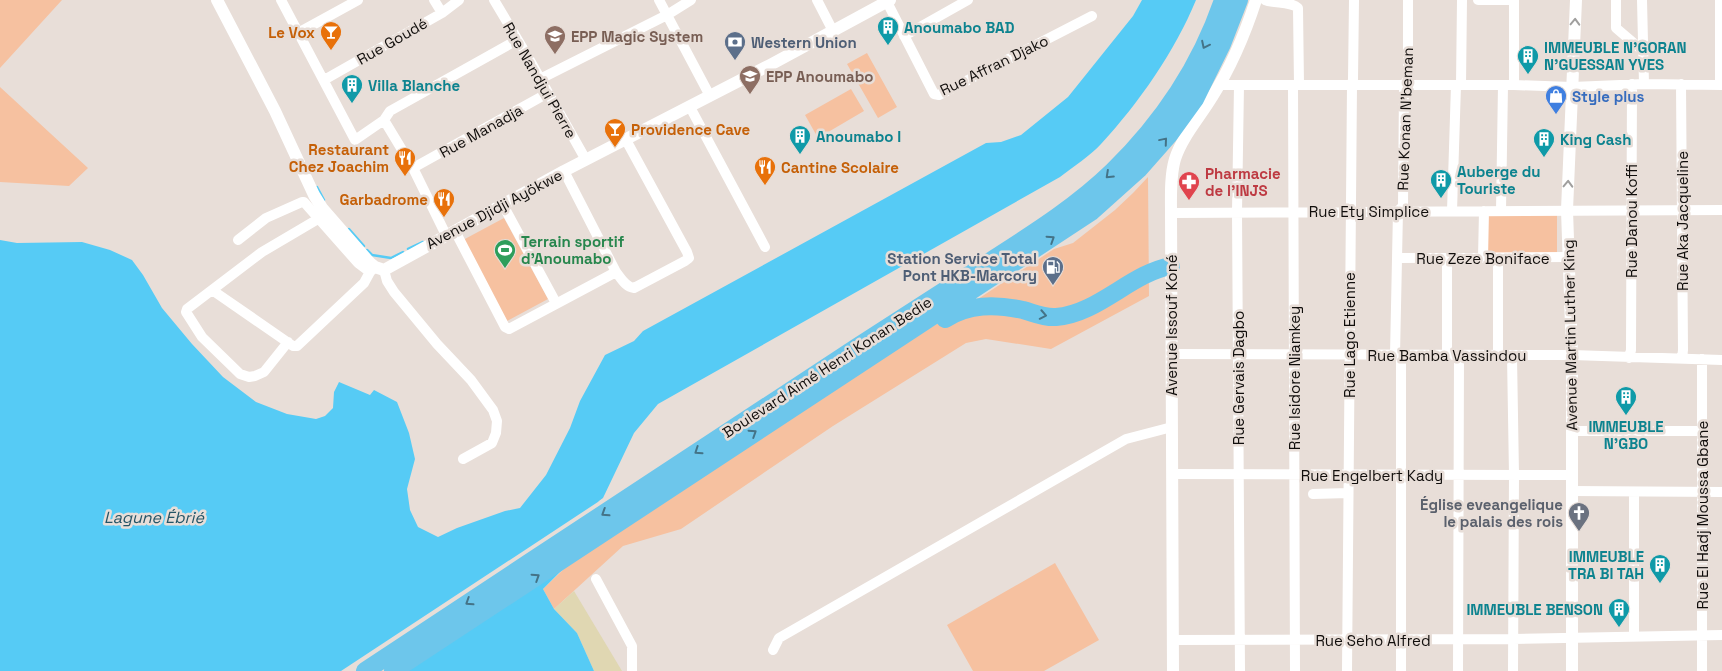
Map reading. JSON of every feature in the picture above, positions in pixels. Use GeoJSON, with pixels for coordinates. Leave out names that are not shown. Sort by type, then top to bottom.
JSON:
{"type":"FeatureCollection","features":[{"type":"Feature","properties":{"kind":"highway","name":"Boulevard Aimé Henri Konan Bedie"},"geometry":{"type":"LineString","coordinates":[[393,671],[650,492],[1038,230],[1095,187],[1140,142],[1170,105],[1194,66],[1223,0]]}},
{"type":"Feature","properties":{"kind":"highway","name":"Boulevard Aimé Henri Konan Bedie"},"geometry":{"type":"LineString","coordinates":[[365,671],[650,492],[864,361],[1091,212],[1124,184],[1164,141],[1195,98],[1222,44],[1239,0]]}},
{"type":"Feature","properties":{"kind":"highway"},"geometry":{"type":"LineString","coordinates":[[864,361],[956,312],[968,308],[996,305],[1045,317],[1066,316],[1080,311],[1152,271],[1171,266]]}},
{"type":"Feature","properties":{"kind":"street"},"geometry":{"type":"LineString","coordinates":[[217,0],[275,111],[314,195],[387,281],[437,344],[471,380],[493,410],[497,421],[496,433],[492,443],[463,459]]}},
{"type":"Feature","properties":{"kind":"street"},"geometry":{"type":"LineString","coordinates":[[281,0],[355,140],[384,120],[390,110],[517,40]]}},
{"type":"Feature","properties":{"kind":"street"},"geometry":{"type":"LineString","coordinates":[[298,33],[358,0]]}},
{"type":"Feature","properties":{"kind":"street"},"geometry":{"type":"LineString","coordinates":[[434,0],[442,13]]}},
{"type":"Feature","properties":{"kind":"street","name":"Rue Goudé"},"geometry":{"type":"LineString","coordinates":[[324,80],[442,13],[459,0]]}},
{"type":"Feature","properties":{"kind":"street","name":"Rue Nandjui Pierre"},"geometry":{"type":"LineString","coordinates":[[494,0],[586,160]]}},
{"type":"Feature","properties":{"kind":"street"},"geometry":{"type":"LineString","coordinates":[[659,0],[710,96]]}},
{"type":"Feature","properties":{"kind":"street"},"geometry":{"type":"LineString","coordinates":[[540,79],[667,15],[691,0]]}},
{"type":"Feature","properties":{"kind":"street"},"geometry":{"type":"LineString","coordinates":[[817,0],[833,31]]}},
{"type":"Feature","properties":{"kind":"street"},"geometry":{"type":"LineString","coordinates":[[904,36],[968,0]]}},
{"type":"Feature","properties":{"kind":"street","name":"Avenue Issouf Koné"},"geometry":{"type":"LineString","coordinates":[[1173,671],[1171,189],[1174,161],[1180,148],[1220,85],[1248,25],[1256,0]]}},
{"type":"Feature","properties":{"kind":"street"},"geometry":{"type":"LineString","coordinates":[[1248,25],[1265,0]]}},
{"type":"Feature","properties":{"kind":"street","name":"Rue Isidore Niamkey"},"geometry":{"type":"LineString","coordinates":[[1265,0],[1274,3],[1293,4],[1298,8],[1294,212],[1295,671]]}},
{"type":"Feature","properties":{"kind":"street","name":"Rue Lago Etienne"},"geometry":{"type":"LineString","coordinates":[[1347,671],[1350,211],[1354,0]]}},
{"type":"Feature","properties":{"kind":"street","name":"Rue Konan N'beman"},"geometry":{"type":"LineString","coordinates":[[1401,671],[1398,211],[1403,206],[1404,86],[1408,78],[1408,0]]}},
{"type":"Feature","properties":{"kind":"street"},"geometry":{"type":"LineString","coordinates":[[1452,211],[1462,0]]}},
{"type":"Feature","properties":{"kind":"street"},"geometry":{"type":"LineString","coordinates":[[1478,0],[1514,0],[1514,85]]}},
{"type":"Feature","properties":{"kind":"street","name":"Avenue Martin Luther King"},"geometry":{"type":"LineString","coordinates":[[1572,671],[1572,355],[1567,210],[1576,0]]}},
{"type":"Feature","properties":{"kind":"street"},"geometry":{"type":"LineString","coordinates":[[1616,0],[1616,28],[1642,51]]}},
{"type":"Feature","properties":{"kind":"street"},"geometry":{"type":"LineString","coordinates":[[1642,0],[1644,84]]}},
{"type":"Feature","properties":{"kind":"street"},"geometry":{"type":"LineString","coordinates":[[1220,85],[1514,85],[1572,87],[1632,84],[1721,85],[1720,0]]}},
{"type":"Feature","properties":{"kind":"street","name":"Avenue Djidji Ayökwe"},"geometry":{"type":"LineString","coordinates":[[377,270],[502,206],[888,1]]}},
{"type":"Feature","properties":{"kind":"street","name":"Rue Affran Djako"},"geometry":{"type":"LineString","coordinates":[[888,1],[934,94],[939,94],[1092,16]]}},
{"type":"Feature","properties":{"kind":"street","name":"Rue Danou Koffi"},"geometry":{"type":"LineString","coordinates":[[1629,358],[1631,350],[1632,84]]}},
{"type":"Feature","properties":{"kind":"street","name":"Rue Aka Jacqueline"},"geometry":{"type":"LineString","coordinates":[[1681,84],[1682,358]]}},
{"type":"Feature","properties":{"kind":"street","name":"Rue Gervais Dagbo"},"geometry":{"type":"LineString","coordinates":[[1238,85],[1240,671]]}},
{"type":"Feature","properties":{"kind":"street"},"geometry":{"type":"LineString","coordinates":[[1501,210],[1503,85]]}},
{"type":"Feature","properties":{"kind":"street","name":"Rue Manadja"},"geometry":{"type":"LineString","coordinates":[[413,168],[548,93]]}},
{"type":"Feature","properties":{"kind":"street"},"geometry":{"type":"LineString","coordinates":[[690,107],[765,247]]}},
{"type":"Feature","properties":{"kind":"street"},"geometry":{"type":"LineString","coordinates":[[384,120],[505,328],[513,327],[616,272]]}},
{"type":"Feature","properties":{"kind":"street"},"geometry":{"type":"LineString","coordinates":[[564,172],[616,272],[625,284],[634,288],[689,258],[626,140]]}},
{"type":"Feature","properties":{"kind":"street"},"geometry":{"type":"LineString","coordinates":[[238,240],[266,218],[299,202],[304,202],[358,263],[377,270]]}},
{"type":"Feature","properties":{"kind":"street"},"geometry":{"type":"LineString","coordinates":[[502,206],[556,304]]}},
{"type":"Feature","properties":{"kind":"street"},"geometry":{"type":"LineString","coordinates":[[1483,258],[1484,210]]}},
{"type":"Feature","properties":{"kind":"street","name":"Rue Ety Simplice"},"geometry":{"type":"LineString","coordinates":[[1171,212],[1722,210]]}},
{"type":"Feature","properties":{"kind":"street"},"geometry":{"type":"LineString","coordinates":[[288,342],[264,372],[249,377],[240,374],[202,337],[186,312],[187,308],[262,252],[318,219]]}},
{"type":"Feature","properties":{"kind":"street","name":"Rue Zeze Boniface"},"geometry":{"type":"LineString","coordinates":[[1398,258],[1568,257]]}},
{"type":"Feature","properties":{"kind":"street"},"geometry":{"type":"LineString","coordinates":[[1447,258],[1447,356]]}},
{"type":"Feature","properties":{"kind":"street"},"geometry":{"type":"LineString","coordinates":[[1498,258],[1498,356]]}},
{"type":"Feature","properties":{"kind":"street"},"geometry":{"type":"LineString","coordinates":[[212,290],[288,342],[297,346],[302,344],[377,270]]}},
{"type":"Feature","properties":{"kind":"street","name":"Rue Bamba Vassindou"},"geometry":{"type":"LineString","coordinates":[[1172,354],[1572,355],[1722,360]]}},
{"type":"Feature","properties":{"kind":"street"},"geometry":{"type":"LineString","coordinates":[[1458,671],[1459,356]]}},
{"type":"Feature","properties":{"kind":"street"},"geometry":{"type":"LineString","coordinates":[[1512,356],[1514,475],[1513,671]]}},
{"type":"Feature","properties":{"kind":"street","name":"Rue El Hadj Moussa Gbane"},"geometry":{"type":"LineString","coordinates":[[1702,359],[1702,671]]}},
{"type":"Feature","properties":{"kind":"street"},"geometry":{"type":"LineString","coordinates":[[773,650],[779,638],[1126,439],[1172,426]]}},
{"type":"Feature","properties":{"kind":"street"},"geometry":{"type":"LineString","coordinates":[[1572,431],[1702,431]]}},
{"type":"Feature","properties":{"kind":"street","name":"Rue Engelbert Kady"},"geometry":{"type":"LineString","coordinates":[[1172,474],[1572,475]]}},
{"type":"Feature","properties":{"kind":"street"},"geometry":{"type":"LineString","coordinates":[[1572,491],[1722,492]]}},
{"type":"Feature","properties":{"kind":"street"},"geometry":{"type":"LineString","coordinates":[[1634,492],[1634,637]]}},
{"type":"Feature","properties":{"kind":"street"},"geometry":{"type":"LineString","coordinates":[[1313,494],[1348,493]]}},
{"type":"Feature","properties":{"kind":"street"},"geometry":{"type":"LineString","coordinates":[[596,579],[632,646],[632,671]]}},
{"type":"Feature","properties":{"kind":"street","name":"Rue Seho Alfred"},"geometry":{"type":"LineString","coordinates":[[1173,640],[1513,640],[1722,635]]}},
{"type":"Feature","properties":{"kind":"shaded area"},"geometry":{"type":"Polygon","coordinates":[[[0,0],[62,0],[0,68],[0,0]]]}},
{"type":"Feature","properties":{"kind":"shaded area"},"geometry":{"type":"Polygon","coordinates":[[[867,53],[897,107],[878,118],[847,64],[867,53]]]}},
{"type":"Feature","properties":{"kind":"shaded area"},"geometry":{"type":"Polygon","coordinates":[[[0,87],[88,168],[69,186],[0,182],[0,87]]]}},
{"type":"Feature","properties":{"kind":"shaded area"},"geometry":{"type":"Polygon","coordinates":[[[851,89],[864,111],[818,138],[805,115],[851,89]]]}},
{"type":"Feature","properties":{"kind":"shaded area"},"geometry":{"type":"Polygon","coordinates":[[[1148,177],[1149,296],[1051,349],[986,339],[966,343],[833,426],[681,529],[623,546],[554,609],[543,589],[566,567],[867,366],[981,297],[1054,249],[1073,243],[1115,210],[1148,177]]]}},
{"type":"Feature","properties":{"kind":"shaded area"},"geometry":{"type":"Polygon","coordinates":[[[1488,215],[1557,215],[1557,254],[1488,254],[1488,215]]]}},
{"type":"Feature","properties":{"kind":"shaded area","name":"Terrain sportif d'Anoumabo"},"geometry":{"type":"Polygon","coordinates":[[[504,218],[548,299],[507,321],[463,240],[504,218]]]}},
{"type":"Feature","properties":{"kind":"shaded area"},"geometry":{"type":"Polygon","coordinates":[[[1055,563],[1099,640],[1044,671],[973,671],[947,625],[1055,563]]]}},
{"type":"Feature","properties":{"kind":"sand"},"geometry":{"type":"Polygon","coordinates":[[[574,591],[622,671],[594,671],[577,633],[554,609],[574,591]]]}},
{"type":"Feature","properties":{"kind":"water","name":"Lagune Ébrié"},"geometry":{"type":"Polygon","coordinates":[[[1142,0],[1196,0],[1178,38],[1155,76],[1129,111],[1092,153],[1060,177],[658,404],[634,433],[603,498],[599,501],[562,570],[543,589],[554,609],[577,633],[594,671],[0,671],[0,240],[17,243],[82,242],[110,250],[132,260],[162,308],[192,344],[223,377],[256,402],[287,414],[316,419],[325,416],[333,408],[334,392],[339,382],[370,395],[374,390],[397,402],[409,433],[415,459],[407,489],[410,510],[418,527],[438,537],[457,528],[505,511],[520,508],[546,475],[570,428],[580,401],[605,355],[634,341],[643,331],[986,143],[1001,142],[1021,135],[1068,97],[1133,16],[1142,0]]]}},
{"type":"Feature","properties":{"kind":"pier"},"geometry":{"type":"Polygon","coordinates":[[[607,496],[601,503],[567,565],[407,671],[341,671],[607,496]]]}},
{"type":"Feature","properties":{"kind":"waterway"},"geometry":{"type":"LineString","coordinates":[[317,187],[324,200]]}},
{"type":"Feature","properties":{"kind":"waterway"},"geometry":{"type":"LineString","coordinates":[[349,229],[364,246]]}},
{"type":"Feature","properties":{"kind":"waterway"},"geometry":{"type":"LineString","coordinates":[[408,249],[423,242]]}},
{"type":"Feature","properties":{"kind":"waterway"},"geometry":{"type":"LineString","coordinates":[[367,250],[372,255],[391,258],[403,252]]}},
{"type":"Feature","properties":{"kind":"place","name":"Anoumabo BAD"},"geometry":{"type":"Point","coordinates":[888,46]}},
{"type":"Feature","properties":{"kind":"place","name":"Le Vox"},"geometry":{"type":"Point","coordinates":[331,51]}},
{"type":"Feature","properties":{"kind":"place","name":"EPP Magic System"},"geometry":{"type":"Point","coordinates":[555,55]}},
{"type":"Feature","properties":{"kind":"place","name":"Western Union"},"geometry":{"type":"Point","coordinates":[735,61]}},
{"type":"Feature","properties":{"kind":"place","name":"IMMEUBLE N'GORAN N'GUESSAN YVES"},"geometry":{"type":"Point","coordinates":[1528,75]}},
{"type":"Feature","properties":{"kind":"place","name":"EPP Anoumabo"},"geometry":{"type":"Point","coordinates":[750,95]}},
{"type":"Feature","properties":{"kind":"place","name":"Villa Blanche"},"geometry":{"type":"Point","coordinates":[352,104]}},
{"type":"Feature","properties":{"kind":"place","name":"Style plus"},"geometry":{"type":"Point","coordinates":[1556,115]}},
{"type":"Feature","properties":{"kind":"place","name":"Providence Cave"},"geometry":{"type":"Point","coordinates":[615,148]}},
{"type":"Feature","properties":{"kind":"place","name":"Anoumabo I"},"geometry":{"type":"Point","coordinates":[800,155]}},
{"type":"Feature","properties":{"kind":"place","name":"King Cash"},"geometry":{"type":"Point","coordinates":[1544,158]}},
{"type":"Feature","properties":{"kind":"place","name":"Restaurant Chez Joachim"},"geometry":{"type":"Point","coordinates":[405,177]}},
{"type":"Feature","properties":{"kind":"place","name":"Cantine Scolaire"},"geometry":{"type":"Point","coordinates":[765,186]}},
{"type":"Feature","properties":{"kind":"place","name":"Auberge du Touriste"},"geometry":{"type":"Point","coordinates":[1441,199]}},
{"type":"Feature","properties":{"kind":"place","name":"Pharmacie de l'INJS"},"geometry":{"type":"Point","coordinates":[1189,201]}},
{"type":"Feature","properties":{"kind":"place","name":"Garbadrome"},"geometry":{"type":"Point","coordinates":[444,218]}},
{"type":"Feature","properties":{"kind":"place","name":"Terrain sportif d'Anoumabo"},"geometry":{"type":"Point","coordinates":[505,269]}},
{"type":"Feature","properties":{"kind":"place","name":"Station Service Total Pont HKB-Marcory"},"geometry":{"type":"Point","coordinates":[1053,286]}},
{"type":"Feature","properties":{"kind":"place","name":"IMMEUBLE N'GBO"},"geometry":{"type":"Point","coordinates":[1626,416]}},
{"type":"Feature","properties":{"kind":"place","name":"Église eveangelique le palais des rois"},"geometry":{"type":"Point","coordinates":[1579,532]}},
{"type":"Feature","properties":{"kind":"place","name":"IMMEUBLE TRA BI TAH"},"geometry":{"type":"Point","coordinates":[1660,584]}},
{"type":"Feature","properties":{"kind":"place","name":"IMMEUBLE BENSON"},"geometry":{"type":"Point","coordinates":[1619,628]}}]}
